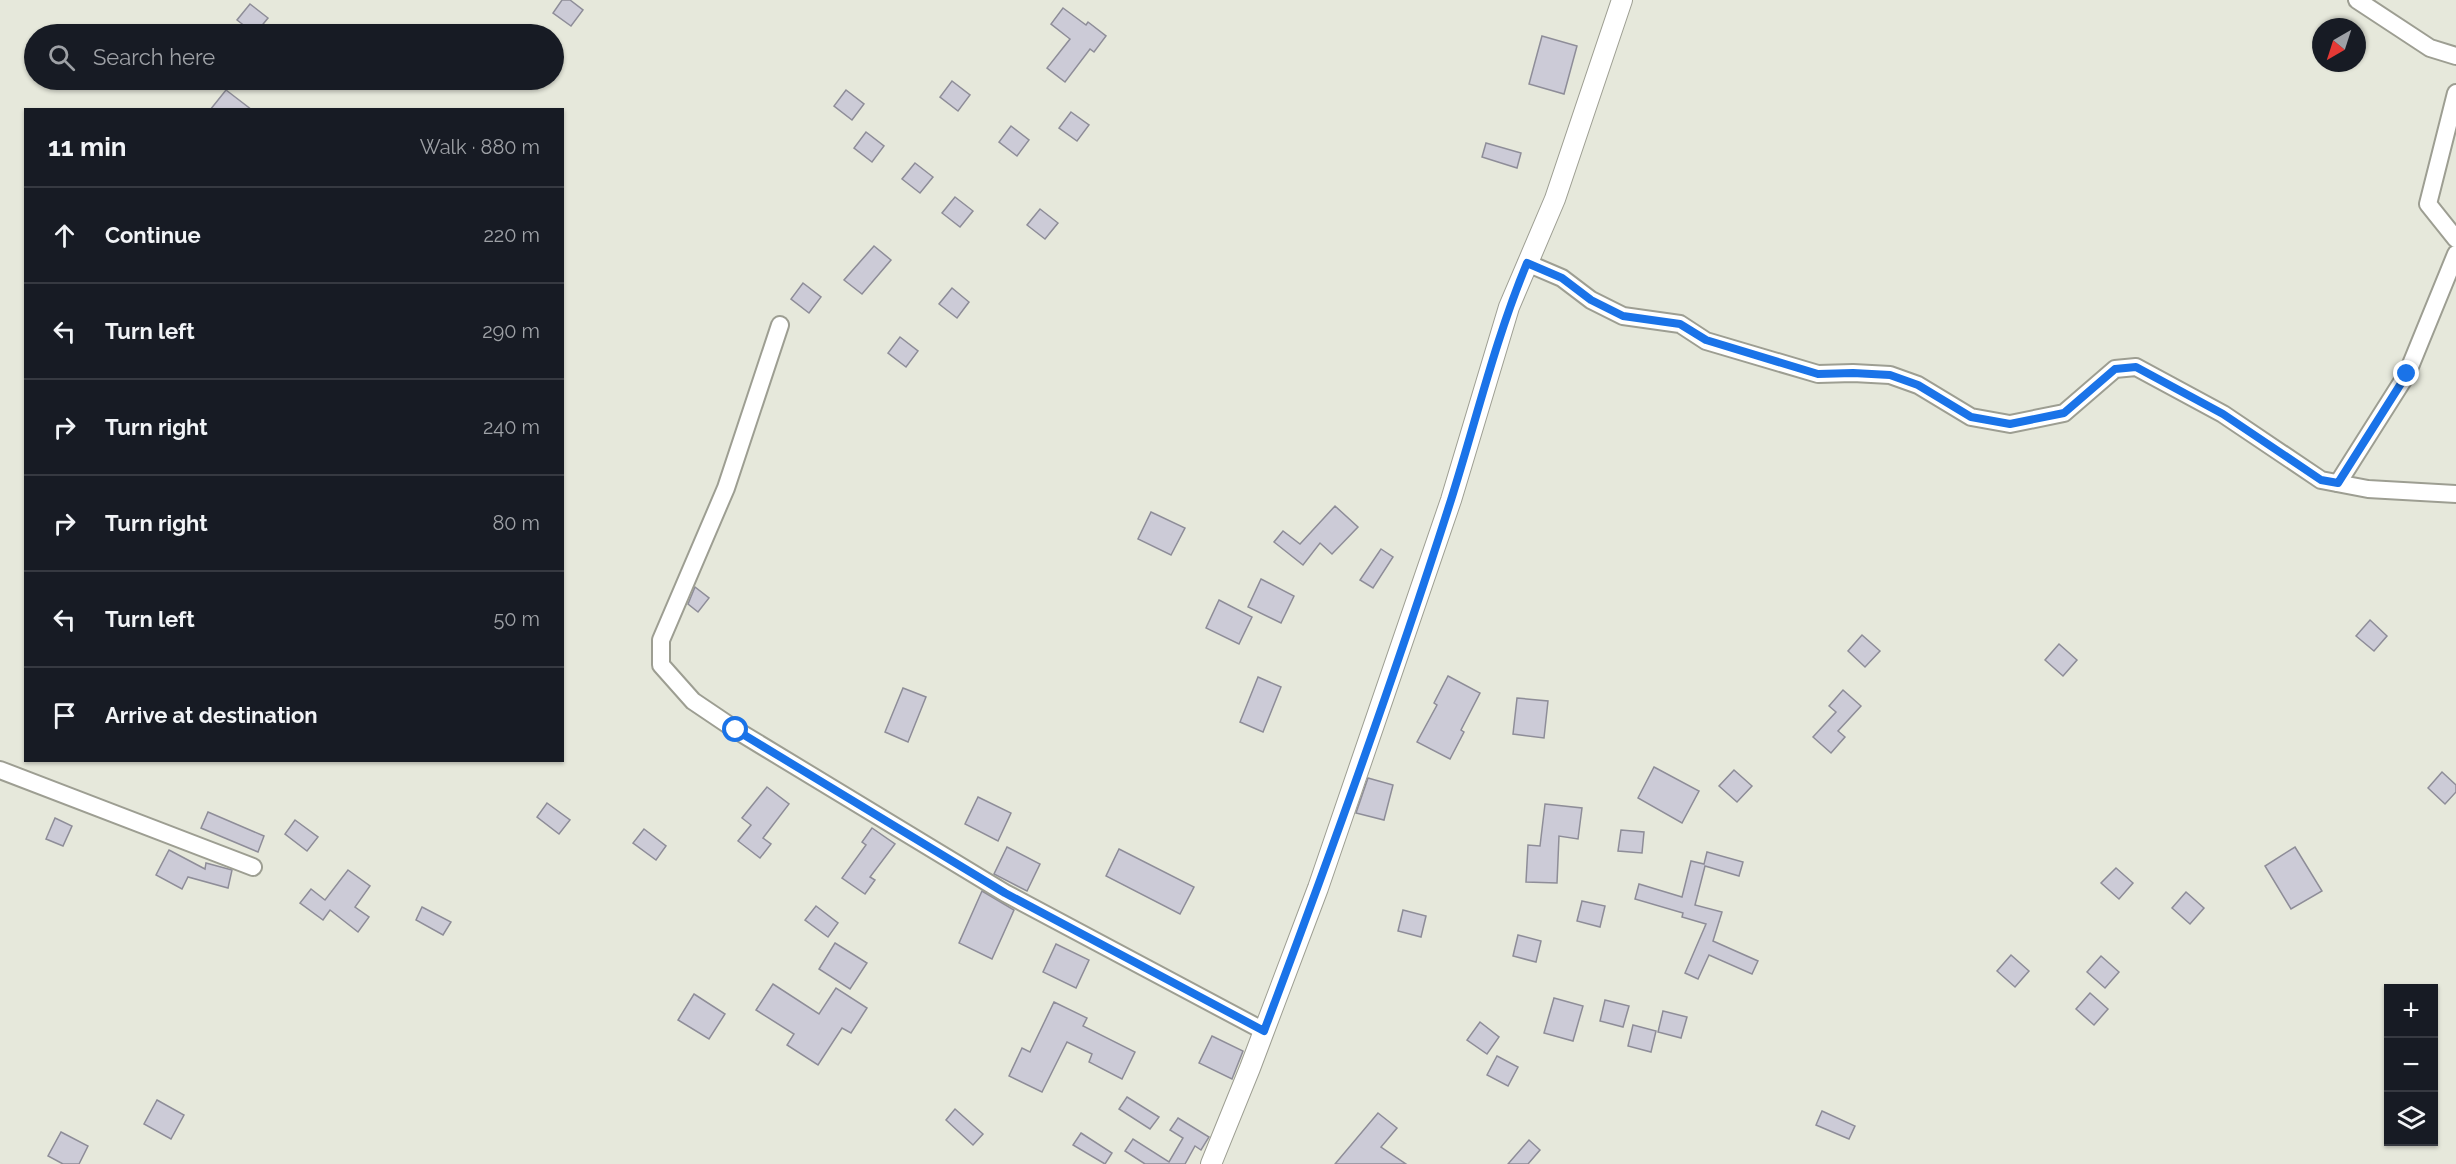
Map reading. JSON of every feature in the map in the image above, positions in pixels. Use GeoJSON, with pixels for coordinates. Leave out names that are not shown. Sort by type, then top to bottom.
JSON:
{"type":"FeatureCollection","features":[{"type":"Feature","properties":{"kind":"street"},"geometry":{"type":"LineString","coordinates":[[1211,1164],[1264,1031],[1376,723],[1451,500],[1509,307],[1554,199],[1622,0]]}},
{"type":"Feature","properties":{"kind":"street"},"geometry":{"type":"LineString","coordinates":[[2357,0],[2430,48],[2456,56]]}},
{"type":"Feature","properties":{"kind":"street"},"geometry":{"type":"LineString","coordinates":[[2456,93],[2428,204],[2456,239]]}},
{"type":"Feature","properties":{"kind":"street"},"geometry":{"type":"LineString","coordinates":[[2338,483],[2407,374],[2456,254]]}},
{"type":"Feature","properties":{"kind":"street"},"geometry":{"type":"LineString","coordinates":[[1527,263],[1562,278],[1591,300],[1623,316],[1680,324],[1706,340],[1818,374],[1890,375],[1918,385],[1971,417],[2010,424],[2064,413],[2115,369],[2136,367],[2223,414],[2321,480],[2368,489],[2456,494]]}},
{"type":"Feature","properties":{"kind":"street"},"geometry":{"type":"LineString","coordinates":[[780,325],[726,488],[661,640],[662,665],[693,701],[736,730],[1005,893],[1264,1031]]}},
{"type":"Feature","properties":{"kind":"street"},"geometry":{"type":"LineString","coordinates":[[0,770],[253,867]]}},
{"type":"Feature","properties":{"kind":"building"},"geometry":{"type":"Polygon","coordinates":[[[562,0],[570,0],[583,10],[571,26],[553,13],[562,0]]]}},
{"type":"Feature","properties":{"kind":"building"},"geometry":{"type":"Polygon","coordinates":[[[250,4],[268,18],[263,24],[242,24],[237,20],[250,4]]]}},
{"type":"Feature","properties":{"kind":"building"},"geometry":{"type":"Polygon","coordinates":[[[1063,8],[1086,25],[1088,22],[1106,36],[1094,52],[1090,49],[1065,82],[1047,68],[1070,39],[1051,24],[1063,8]]]}},
{"type":"Feature","properties":{"kind":"building"},"geometry":{"type":"Polygon","coordinates":[[[1542,36],[1577,46],[1564,94],[1529,84],[1542,36]]]}},
{"type":"Feature","properties":{"kind":"building"},"geometry":{"type":"Polygon","coordinates":[[[952,81],[970,95],[958,111],[940,97],[952,81]]]}},
{"type":"Feature","properties":{"kind":"building"},"geometry":{"type":"Polygon","coordinates":[[[226,90],[249,108],[212,108],[226,90]]]}},
{"type":"Feature","properties":{"kind":"building"},"geometry":{"type":"Polygon","coordinates":[[[846,90],[864,104],[852,120],[834,106],[846,90]]]}},
{"type":"Feature","properties":{"kind":"building"},"geometry":{"type":"Polygon","coordinates":[[[1071,112],[1089,125],[1077,141],[1059,128],[1071,112]]]}},
{"type":"Feature","properties":{"kind":"building"},"geometry":{"type":"Polygon","coordinates":[[[1011,126],[1029,140],[1017,156],[999,142],[1011,126]]]}},
{"type":"Feature","properties":{"kind":"building"},"geometry":{"type":"Polygon","coordinates":[[[866,132],[884,146],[872,162],[854,148],[866,132]]]}},
{"type":"Feature","properties":{"kind":"building"},"geometry":{"type":"Polygon","coordinates":[[[1486,143],[1521,153],[1517,168],[1482,157],[1486,143]]]}},
{"type":"Feature","properties":{"kind":"building"},"geometry":{"type":"Polygon","coordinates":[[[915,163],[933,177],[920,193],[902,179],[915,163]]]}},
{"type":"Feature","properties":{"kind":"building"},"geometry":{"type":"Polygon","coordinates":[[[955,197],[973,211],[960,227],[942,213],[955,197]]]}},
{"type":"Feature","properties":{"kind":"building"},"geometry":{"type":"Polygon","coordinates":[[[1040,209],[1058,223],[1045,239],[1027,225],[1040,209]]]}},
{"type":"Feature","properties":{"kind":"building"},"geometry":{"type":"Polygon","coordinates":[[[874,246],[891,260],[862,294],[844,280],[874,246]]]}},
{"type":"Feature","properties":{"kind":"building"},"geometry":{"type":"Polygon","coordinates":[[[803,283],[821,297],[809,313],[791,299],[803,283]]]}},
{"type":"Feature","properties":{"kind":"building"},"geometry":{"type":"Polygon","coordinates":[[[952,288],[969,302],[957,318],[939,304],[952,288]]]}},
{"type":"Feature","properties":{"kind":"building"},"geometry":{"type":"Polygon","coordinates":[[[900,337],[918,351],[906,367],[888,353],[900,337]]]}},
{"type":"Feature","properties":{"kind":"building"},"geometry":{"type":"Polygon","coordinates":[[[1335,506],[1358,527],[1332,554],[1320,543],[1303,565],[1274,542],[1283,531],[1300,544],[1335,506]]]}},
{"type":"Feature","properties":{"kind":"building"},"geometry":{"type":"Polygon","coordinates":[[[1151,512],[1185,528],[1171,555],[1138,539],[1151,512]]]}},
{"type":"Feature","properties":{"kind":"building"},"geometry":{"type":"Polygon","coordinates":[[[1381,549],[1393,557],[1373,588],[1360,580],[1381,549]]]}},
{"type":"Feature","properties":{"kind":"building"},"geometry":{"type":"Polygon","coordinates":[[[1261,579],[1294,596],[1281,623],[1248,607],[1261,579]]]}},
{"type":"Feature","properties":{"kind":"building"},"geometry":{"type":"Polygon","coordinates":[[[695,587],[709,598],[698,612],[688,604],[695,587]]]}},
{"type":"Feature","properties":{"kind":"building"},"geometry":{"type":"Polygon","coordinates":[[[1219,600],[1252,617],[1239,644],[1206,628],[1219,600]]]}},
{"type":"Feature","properties":{"kind":"building"},"geometry":{"type":"Polygon","coordinates":[[[2370,620],[2387,636],[2374,651],[2356,636],[2370,620]]]}},
{"type":"Feature","properties":{"kind":"building"},"geometry":{"type":"Polygon","coordinates":[[[1862,635],[1880,651],[1865,667],[1848,651],[1862,635]]]}},
{"type":"Feature","properties":{"kind":"building"},"geometry":{"type":"Polygon","coordinates":[[[2059,644],[2077,660],[2063,676],[2045,660],[2059,644]]]}},
{"type":"Feature","properties":{"kind":"building"},"geometry":{"type":"Polygon","coordinates":[[[1448,676],[1480,693],[1461,730],[1464,732],[1450,759],[1417,742],[1437,705],[1434,703],[1448,676]]]}},
{"type":"Feature","properties":{"kind":"building"},"geometry":{"type":"Polygon","coordinates":[[[1258,677],[1281,687],[1263,732],[1240,722],[1258,677]]]}},
{"type":"Feature","properties":{"kind":"building"},"geometry":{"type":"Polygon","coordinates":[[[903,688],[926,697],[908,742],[885,732],[903,688]]]}},
{"type":"Feature","properties":{"kind":"building"},"geometry":{"type":"Polygon","coordinates":[[[1843,690],[1861,706],[1838,731],[1845,737],[1831,753],[1813,737],[1836,712],[1829,706],[1843,690]]]}},
{"type":"Feature","properties":{"kind":"building"},"geometry":{"type":"Polygon","coordinates":[[[1517,698],[1548,701],[1544,738],[1513,734],[1517,698]]]}},
{"type":"Feature","properties":{"kind":"building"},"geometry":{"type":"Polygon","coordinates":[[[1654,767],[1699,791],[1682,823],[1638,798],[1654,767]]]}},
{"type":"Feature","properties":{"kind":"building"},"geometry":{"type":"Polygon","coordinates":[[[1734,770],[1752,786],[1737,802],[1719,786],[1734,770]]]}},
{"type":"Feature","properties":{"kind":"building"},"geometry":{"type":"Polygon","coordinates":[[[2442,772],[2456,785],[2456,792],[2445,804],[2428,788],[2442,772]]]}},
{"type":"Feature","properties":{"kind":"building"},"geometry":{"type":"Polygon","coordinates":[[[1368,778],[1393,785],[1384,820],[1356,813],[1368,778]]]}},
{"type":"Feature","properties":{"kind":"building"},"geometry":{"type":"Polygon","coordinates":[[[767,787],[789,804],[763,838],[771,844],[760,858],[738,841],[751,825],[742,818],[767,787]]]}},
{"type":"Feature","properties":{"kind":"building"},"geometry":{"type":"Polygon","coordinates":[[[978,797],[1011,813],[998,841],[965,824],[978,797]]]}},
{"type":"Feature","properties":{"kind":"building"},"geometry":{"type":"Polygon","coordinates":[[[547,803],[570,820],[559,834],[537,817],[547,803]]]}},
{"type":"Feature","properties":{"kind":"building"},"geometry":{"type":"Polygon","coordinates":[[[1545,804],[1582,808],[1578,839],[1559,836],[1557,883],[1526,882],[1528,845],[1540,846],[1545,804]]]}},
{"type":"Feature","properties":{"kind":"building"},"geometry":{"type":"Polygon","coordinates":[[[208,812],[264,836],[258,852],[201,828],[208,812]]]}},
{"type":"Feature","properties":{"kind":"building"},"geometry":{"type":"Polygon","coordinates":[[[55,818],[72,826],[63,846],[46,839],[55,818]]]}},
{"type":"Feature","properties":{"kind":"building"},"geometry":{"type":"Polygon","coordinates":[[[295,820],[318,837],[307,851],[285,834],[295,820]]]}},
{"type":"Feature","properties":{"kind":"building"},"geometry":{"type":"Polygon","coordinates":[[[872,828],[895,844],[870,877],[875,880],[865,894],[842,878],[866,845],[862,842],[872,828]]]}},
{"type":"Feature","properties":{"kind":"building"},"geometry":{"type":"Polygon","coordinates":[[[644,829],[666,846],[656,860],[633,843],[644,829]]]}},
{"type":"Feature","properties":{"kind":"building"},"geometry":{"type":"Polygon","coordinates":[[[1621,830],[1644,832],[1642,853],[1618,851],[1621,830]]]}},
{"type":"Feature","properties":{"kind":"building"},"geometry":{"type":"Polygon","coordinates":[[[1007,847],[1040,864],[1027,891],[994,874],[1007,847]]]}},
{"type":"Feature","properties":{"kind":"building"},"geometry":{"type":"Polygon","coordinates":[[[2295,847],[2322,891],[2291,909],[2265,866],[2295,847]]]}},
{"type":"Feature","properties":{"kind":"building"},"geometry":{"type":"Polygon","coordinates":[[[1119,849],[1194,887],[1180,914],[1106,876],[1119,849]]]}},
{"type":"Feature","properties":{"kind":"building"},"geometry":{"type":"Polygon","coordinates":[[[169,850],[205,869],[206,863],[232,870],[228,888],[188,877],[182,889],[156,875],[169,850]]]}},
{"type":"Feature","properties":{"kind":"building"},"geometry":{"type":"Polygon","coordinates":[[[1707,852],[1743,862],[1739,876],[1705,866],[1695,905],[1722,912],[1713,941],[1758,961],[1752,974],[1709,955],[1698,979],[1685,973],[1706,924],[1682,917],[1683,913],[1635,899],[1639,884],[1682,897],[1691,861],[1704,864],[1707,852]]]}},
{"type":"Feature","properties":{"kind":"building"},"geometry":{"type":"Polygon","coordinates":[[[2116,868],[2133,883],[2119,899],[2101,883],[2116,868]]]}},
{"type":"Feature","properties":{"kind":"building"},"geometry":{"type":"Polygon","coordinates":[[[348,870],[370,886],[355,907],[369,917],[358,932],[330,910],[323,920],[300,903],[311,889],[325,900],[348,870]]]}},
{"type":"Feature","properties":{"kind":"building"},"geometry":{"type":"Polygon","coordinates":[[[982,891],[1014,910],[992,959],[959,943],[982,891]]]}},
{"type":"Feature","properties":{"kind":"building"},"geometry":{"type":"Polygon","coordinates":[[[2186,892],[2204,908],[2190,924],[2172,908],[2186,892]]]}},
{"type":"Feature","properties":{"kind":"building"},"geometry":{"type":"Polygon","coordinates":[[[1582,901],[1605,906],[1600,927],[1577,921],[1582,901]]]}},
{"type":"Feature","properties":{"kind":"building"},"geometry":{"type":"Polygon","coordinates":[[[816,906],[838,923],[828,937],[805,920],[816,906]]]}},
{"type":"Feature","properties":{"kind":"building"},"geometry":{"type":"Polygon","coordinates":[[[422,907],[451,922],[443,935],[416,920],[422,907]]]}},
{"type":"Feature","properties":{"kind":"building"},"geometry":{"type":"Polygon","coordinates":[[[1403,910],[1426,916],[1421,937],[1398,931],[1403,910]]]}},
{"type":"Feature","properties":{"kind":"building"},"geometry":{"type":"Polygon","coordinates":[[[1518,935],[1541,941],[1536,962],[1513,956],[1518,935]]]}},
{"type":"Feature","properties":{"kind":"building"},"geometry":{"type":"Polygon","coordinates":[[[835,943],[867,963],[850,989],[819,969],[835,943]]]}},
{"type":"Feature","properties":{"kind":"building"},"geometry":{"type":"Polygon","coordinates":[[[1056,944],[1089,960],[1076,988],[1043,972],[1056,944]]]}},
{"type":"Feature","properties":{"kind":"building"},"geometry":{"type":"Polygon","coordinates":[[[2011,955],[2029,971],[2015,987],[1997,971],[2011,955]]]}},
{"type":"Feature","properties":{"kind":"building"},"geometry":{"type":"Polygon","coordinates":[[[2101,956],[2119,972],[2105,988],[2087,972],[2101,956]]]}},
{"type":"Feature","properties":{"kind":"building"},"geometry":{"type":"Polygon","coordinates":[[[773,984],[819,1014],[836,988],[867,1008],[851,1033],[842,1028],[818,1065],[787,1045],[794,1034],[756,1010],[773,984]]]}},
{"type":"Feature","properties":{"kind":"building"},"geometry":{"type":"Polygon","coordinates":[[[2090,993],[2108,1009],[2094,1025],[2076,1009],[2090,993]]]}},
{"type":"Feature","properties":{"kind":"building"},"geometry":{"type":"Polygon","coordinates":[[[694,994],[725,1014],[709,1039],[678,1020],[694,994]]]}},
{"type":"Feature","properties":{"kind":"building"},"geometry":{"type":"Polygon","coordinates":[[[1554,998],[1583,1006],[1573,1041],[1544,1033],[1554,998]]]}},
{"type":"Feature","properties":{"kind":"building"},"geometry":{"type":"Polygon","coordinates":[[[1605,1000],[1629,1006],[1623,1027],[1600,1021],[1605,1000]]]}},
{"type":"Feature","properties":{"kind":"building"},"geometry":{"type":"Polygon","coordinates":[[[1054,1002],[1087,1018],[1083,1026],[1135,1052],[1122,1079],[1089,1062],[1092,1054],[1067,1042],[1042,1092],[1009,1076],[1022,1048],[1030,1052],[1054,1002]]]}},
{"type":"Feature","properties":{"kind":"building"},"geometry":{"type":"Polygon","coordinates":[[[1663,1011],[1687,1017],[1681,1038],[1658,1032],[1663,1011]]]}},
{"type":"Feature","properties":{"kind":"building"},"geometry":{"type":"Polygon","coordinates":[[[1480,1022],[1499,1037],[1487,1054],[1467,1040],[1480,1022]]]}},
{"type":"Feature","properties":{"kind":"building"},"geometry":{"type":"Polygon","coordinates":[[[1633,1025],[1656,1031],[1651,1052],[1628,1046],[1633,1025]]]}},
{"type":"Feature","properties":{"kind":"building"},"geometry":{"type":"Polygon","coordinates":[[[1212,1036],[1243,1051],[1232,1079],[1199,1063],[1212,1036]]]}},
{"type":"Feature","properties":{"kind":"building"},"geometry":{"type":"Polygon","coordinates":[[[1497,1056],[1518,1067],[1508,1086],[1487,1075],[1497,1056]]]}},
{"type":"Feature","properties":{"kind":"building"},"geometry":{"type":"Polygon","coordinates":[[[1127,1097],[1159,1117],[1150,1129],[1119,1109],[1127,1097]]]}},
{"type":"Feature","properties":{"kind":"building"},"geometry":{"type":"Polygon","coordinates":[[[157,1100],[184,1115],[171,1139],[144,1124],[157,1100]]]}},
{"type":"Feature","properties":{"kind":"building"},"geometry":{"type":"Polygon","coordinates":[[[955,1109],[983,1134],[973,1145],[946,1120],[955,1109]]]}},
{"type":"Feature","properties":{"kind":"building"},"geometry":{"type":"Polygon","coordinates":[[[1822,1111],[1855,1126],[1849,1139],[1816,1125],[1822,1111]]]}},
{"type":"Feature","properties":{"kind":"building"},"geometry":{"type":"Polygon","coordinates":[[[1378,1113],[1397,1128],[1381,1147],[1406,1164],[1335,1164],[1378,1113]]]}},
{"type":"Feature","properties":{"kind":"building"},"geometry":{"type":"Polygon","coordinates":[[[1178,1118],[1209,1137],[1201,1150],[1195,1146],[1185,1164],[1145,1164],[1125,1151],[1133,1139],[1169,1162],[1183,1138],[1170,1130],[1178,1118]]]}},
{"type":"Feature","properties":{"kind":"building"},"geometry":{"type":"Polygon","coordinates":[[[61,1132],[88,1146],[79,1164],[63,1164],[48,1156],[61,1132]]]}},
{"type":"Feature","properties":{"kind":"building"},"geometry":{"type":"Polygon","coordinates":[[[1081,1133],[1112,1153],[1105,1164],[1073,1145],[1081,1133]]]}},
{"type":"Feature","properties":{"kind":"building"},"geometry":{"type":"Polygon","coordinates":[[[1529,1140],[1540,1150],[1528,1164],[1508,1164],[1529,1140]]]}},
{"type":"Feature","properties":{"kind":"route"},"geometry":{"type":"LineString","coordinates":[[736,730],[1005,893],[1264,1031],[1318,888],[1376,723],[1451,500],[1509,307],[1527,263],[1562,278],[1591,300],[1623,316],[1680,324],[1706,340],[1782,365],[1818,374],[1890,375],[1918,385],[1971,417],[2010,424],[2064,413],[2115,369],[2136,367],[2223,414],[2321,480],[2338,483],[2407,374]]}}]}
